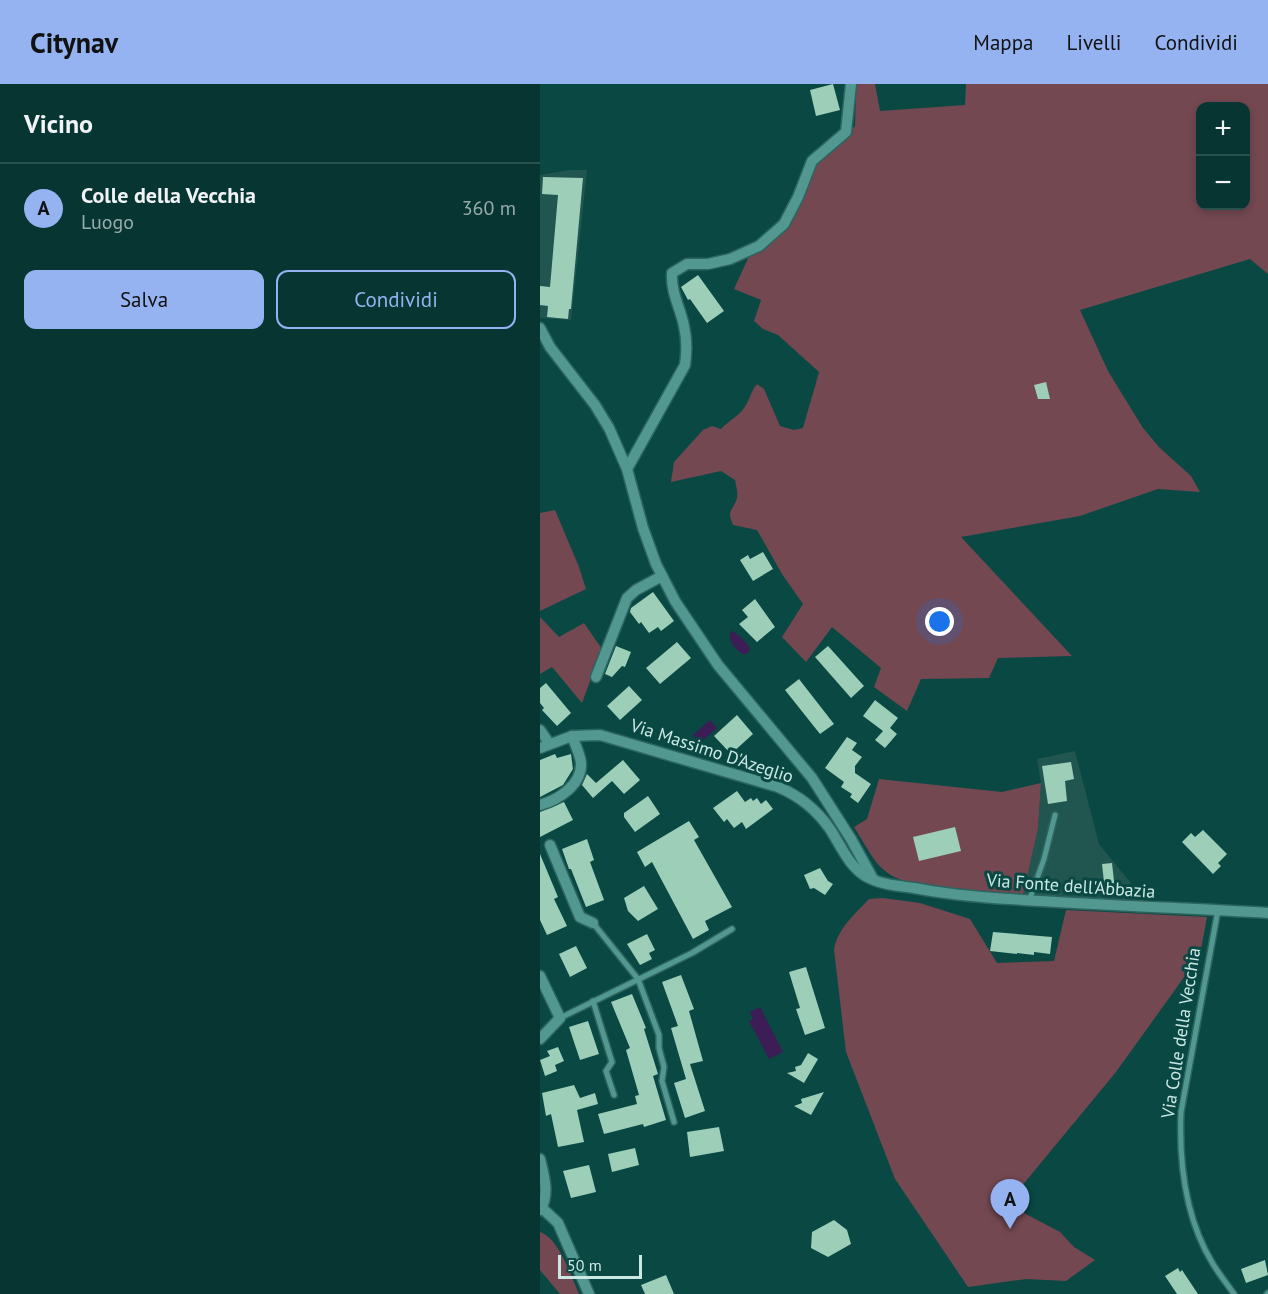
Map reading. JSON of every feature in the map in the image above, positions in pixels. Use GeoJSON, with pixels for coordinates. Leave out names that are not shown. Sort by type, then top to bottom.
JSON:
{"type":"FeatureCollection","features":[{"type":"Feature","properties":{"kind":"street"},"geometry":{"type":"LineString","coordinates":[[627,469],[685,365],[687,347],[684,325],[672,287],[672,273],[687,264],[708,264],[730,259],[759,246],[784,224],[798,197],[812,161],[846,132],[851,84]]}},
{"type":"Feature","properties":{"kind":"street"},"geometry":{"type":"LineString","coordinates":[[540,328],[550,347],[599,412],[627,469],[643,528],[662,576],[686,618],[709,653],[812,778],[873,880]]}},
{"type":"Feature","properties":{"kind":"street"},"geometry":{"type":"LineString","coordinates":[[596,677],[627,598],[636,590],[662,576]]}},
{"type":"Feature","properties":{"kind":"street"},"geometry":{"type":"LineString","coordinates":[[540,730],[544,746]]}},
{"type":"Feature","properties":{"kind":"street","name":"Via Massimo D'Azeglio"},"geometry":{"type":"LineString","coordinates":[[544,746],[572,736],[595,734],[610,736],[768,784],[793,794],[812,807],[853,864],[861,873],[873,880]]}},
{"type":"Feature","properties":{"kind":"street"},"geometry":{"type":"LineString","coordinates":[[540,805],[564,793],[579,775],[580,759],[572,736]]}},
{"type":"Feature","properties":{"kind":"street"},"geometry":{"type":"LineString","coordinates":[[550,845],[580,917],[593,923]]}},
{"type":"Feature","properties":{"kind":"street","name":"Via Fonte dell'Abbazia"},"geometry":{"type":"LineString","coordinates":[[873,880],[946,894],[1029,901],[1268,913]]}},
{"type":"Feature","properties":{"kind":"street"},"geometry":{"type":"LineString","coordinates":[[540,976],[560,1018],[540,1039]]}},
{"type":"Feature","properties":{"kind":"street"},"geometry":{"type":"LineString","coordinates":[[540,1159],[546,1193],[541,1209],[558,1223],[589,1294]]}},
{"type":"Feature","properties":{"kind":"lane"},"geometry":{"type":"LineString","coordinates":[[1029,901],[1044,859],[1055,815]]}},
{"type":"Feature","properties":{"kind":"lane","name":"Via Colle della Vecchia"},"geometry":{"type":"LineString","coordinates":[[1218,910],[1181,1112],[1180,1145],[1191,1214],[1212,1262],[1234,1294]]}},
{"type":"Feature","properties":{"kind":"lane"},"geometry":{"type":"LineString","coordinates":[[593,923],[638,979],[659,1035],[659,1048],[664,1066],[662,1081],[674,1122]]}},
{"type":"Feature","properties":{"kind":"lane"},"geometry":{"type":"LineString","coordinates":[[560,1018],[692,953],[732,929]]}},
{"type":"Feature","properties":{"kind":"lane"},"geometry":{"type":"LineString","coordinates":[[593,1001],[612,1062],[606,1071],[614,1095]]}},
{"type":"Feature","properties":{"kind":"shaded area"},"geometry":{"type":"Polygon","coordinates":[[[853,84],[875,84],[880,111],[965,105],[966,84],[1268,84],[1268,274],[1250,259],[1080,310],[1108,371],[1143,428],[1159,447],[1191,476],[1200,492],[1158,489],[1080,516],[961,537],[1072,656],[998,658],[989,678],[921,679],[907,711],[874,687],[881,668],[832,627],[806,662],[782,637],[803,604],[782,574],[757,530],[733,525],[730,514],[737,496],[735,480],[721,471],[671,482],[674,462],[703,430],[712,426],[721,429],[741,412],[757,384],[764,389],[780,426],[794,430],[803,428],[819,372],[778,335],[763,329],[754,321],[761,300],[734,289],[755,243],[778,222],[807,161],[838,143],[855,126],[856,89],[853,84]]]}},
{"type":"Feature","properties":{"kind":"shaded area"},"geometry":{"type":"Polygon","coordinates":[[[569,170],[587,170],[571,320],[540,318],[540,175],[569,170]]]}},
{"type":"Feature","properties":{"kind":"shaded area"},"geometry":{"type":"Polygon","coordinates":[[[555,510],[586,589],[540,611],[540,513],[555,510]]]}},
{"type":"Feature","properties":{"kind":"shaded area"},"geometry":{"type":"Polygon","coordinates":[[[540,617],[559,637],[584,623],[602,649],[582,703],[552,667],[540,674],[540,617]]]}},
{"type":"Feature","properties":{"kind":"shaded area"},"geometry":{"type":"Polygon","coordinates":[[[731,631],[747,644],[750,649],[747,654],[742,654],[732,644],[731,631]]]}},
{"type":"Feature","properties":{"kind":"shaded area"},"geometry":{"type":"Polygon","coordinates":[[[710,720],[717,728],[700,743],[693,735],[710,720]]]}},
{"type":"Feature","properties":{"kind":"shaded area"},"geometry":{"type":"Polygon","coordinates":[[[1075,751],[1099,844],[1147,903],[1023,895],[1038,829],[1041,783],[1037,759],[1075,751]]]}},
{"type":"Feature","properties":{"kind":"shaded area"},"geometry":{"type":"Polygon","coordinates":[[[879,779],[1002,792],[1041,783],[1038,829],[1023,895],[920,885],[906,882],[886,872],[873,858],[854,827],[867,819],[879,779]]]}},
{"type":"Feature","properties":{"kind":"shaded area"},"geometry":{"type":"Polygon","coordinates":[[[883,898],[920,903],[970,919],[997,963],[1054,961],[1066,910],[1207,917],[1200,955],[1116,1072],[1007,1204],[1060,1232],[1074,1247],[1095,1260],[1066,1281],[1026,1279],[968,1287],[895,1179],[846,1052],[834,950],[839,935],[858,910],[869,899],[883,898]]]}},
{"type":"Feature","properties":{"kind":"shaded area"},"geometry":{"type":"Polygon","coordinates":[[[760,1007],[783,1052],[769,1059],[749,1021],[753,1019],[750,1012],[760,1007]]]}},
{"type":"Feature","properties":{"kind":"shaded area"},"geometry":{"type":"Polygon","coordinates":[[[540,1232],[547,1236],[559,1250],[579,1294],[560,1294],[540,1270],[540,1232]]]}},
{"type":"Feature","properties":{"kind":"building"},"geometry":{"type":"Polygon","coordinates":[[[833,84],[840,110],[816,116],[810,90],[833,84]]]}},
{"type":"Feature","properties":{"kind":"building"},"geometry":{"type":"Polygon","coordinates":[[[543,177],[583,178],[571,309],[569,309],[568,319],[547,317],[548,306],[540,305],[540,286],[550,287],[558,195],[542,194],[543,177]]]}},
{"type":"Feature","properties":{"kind":"building"},"geometry":{"type":"Polygon","coordinates":[[[698,275],[724,311],[707,323],[690,299],[688,300],[681,287],[698,275]]]}},
{"type":"Feature","properties":{"kind":"building"},"geometry":{"type":"Polygon","coordinates":[[[1046,382],[1050,399],[1038,399],[1034,385],[1046,382]]]}},
{"type":"Feature","properties":{"kind":"building"},"geometry":{"type":"Polygon","coordinates":[[[763,552],[773,569],[753,581],[740,560],[748,555],[750,559],[763,552]]]}},
{"type":"Feature","properties":{"kind":"building"},"geometry":{"type":"Polygon","coordinates":[[[653,592],[674,621],[661,631],[658,627],[649,633],[630,612],[631,608],[653,592]]]}},
{"type":"Feature","properties":{"kind":"building"},"geometry":{"type":"Polygon","coordinates":[[[755,599],[775,627],[757,642],[739,624],[748,617],[742,610],[755,599]]]}},
{"type":"Feature","properties":{"kind":"building"},"geometry":{"type":"Polygon","coordinates":[[[677,642],[691,658],[660,684],[646,668],[677,642]]]}},
{"type":"Feature","properties":{"kind":"building"},"geometry":{"type":"Polygon","coordinates":[[[616,646],[631,652],[625,667],[622,666],[612,677],[605,674],[616,646]]]}},
{"type":"Feature","properties":{"kind":"building"},"geometry":{"type":"Polygon","coordinates":[[[828,646],[864,686],[851,698],[815,657],[828,646]]]}},
{"type":"Feature","properties":{"kind":"building"},"geometry":{"type":"Polygon","coordinates":[[[799,679],[834,724],[820,734],[785,690],[799,679]]]}},
{"type":"Feature","properties":{"kind":"building"},"geometry":{"type":"Polygon","coordinates":[[[546,683],[571,713],[557,726],[542,710],[544,708],[540,703],[540,688],[546,683]]]}},
{"type":"Feature","properties":{"kind":"building"},"geometry":{"type":"Polygon","coordinates":[[[629,686],[642,700],[620,720],[607,706],[629,686]]]}},
{"type":"Feature","properties":{"kind":"building"},"geometry":{"type":"Polygon","coordinates":[[[875,700],[898,718],[890,728],[897,734],[885,748],[875,740],[883,731],[863,716],[875,700]]]}},
{"type":"Feature","properties":{"kind":"building"},"geometry":{"type":"Polygon","coordinates":[[[737,715],[753,734],[731,754],[714,736],[737,715]]]}},
{"type":"Feature","properties":{"kind":"building"},"geometry":{"type":"Polygon","coordinates":[[[847,737],[857,743],[852,750],[862,757],[855,766],[855,773],[871,784],[858,803],[850,797],[852,794],[841,787],[844,782],[825,768],[847,737]]]}},
{"type":"Feature","properties":{"kind":"building"},"geometry":{"type":"Polygon","coordinates":[[[555,754],[557,758],[571,754],[573,769],[563,785],[540,797],[540,760],[555,754]]]}},
{"type":"Feature","properties":{"kind":"building"},"geometry":{"type":"Polygon","coordinates":[[[623,760],[640,780],[624,794],[612,781],[593,798],[582,785],[587,774],[596,783],[623,760]]]}},
{"type":"Feature","properties":{"kind":"building"},"geometry":{"type":"Polygon","coordinates":[[[1071,762],[1074,779],[1065,781],[1067,801],[1048,804],[1042,766],[1071,762]]]}},
{"type":"Feature","properties":{"kind":"building"},"geometry":{"type":"Polygon","coordinates":[[[737,791],[745,802],[751,798],[753,801],[757,798],[761,804],[766,800],[773,809],[746,829],[742,822],[734,828],[727,819],[724,822],[713,808],[737,791]]]}},
{"type":"Feature","properties":{"kind":"building"},"geometry":{"type":"Polygon","coordinates":[[[648,796],[660,814],[635,832],[624,817],[624,813],[648,796]]]}},
{"type":"Feature","properties":{"kind":"building"},"geometry":{"type":"Polygon","coordinates":[[[564,802],[573,820],[540,837],[540,812],[564,802]]]}},
{"type":"Feature","properties":{"kind":"building"},"geometry":{"type":"Polygon","coordinates":[[[689,821],[699,837],[694,840],[732,907],[705,921],[709,930],[693,939],[652,862],[645,867],[637,852],[689,821]]]}},
{"type":"Feature","properties":{"kind":"building"},"geometry":{"type":"Polygon","coordinates":[[[955,827],[961,851],[919,861],[913,837],[955,827]]]}},
{"type":"Feature","properties":{"kind":"building"},"geometry":{"type":"Polygon","coordinates":[[[1203,830],[1227,854],[1218,863],[1221,866],[1213,874],[1182,842],[1191,833],[1195,837],[1203,830]]]}},
{"type":"Feature","properties":{"kind":"building"},"geometry":{"type":"Polygon","coordinates":[[[587,839],[594,860],[590,862],[604,900],[586,907],[562,849],[587,839]]]}},
{"type":"Feature","properties":{"kind":"building"},"geometry":{"type":"Polygon","coordinates":[[[540,854],[558,897],[554,899],[567,926],[547,935],[540,920],[540,854]]]}},
{"type":"Feature","properties":{"kind":"building"},"geometry":{"type":"Polygon","coordinates":[[[1112,863],[1115,890],[1105,891],[1102,864],[1112,863]]]}},
{"type":"Feature","properties":{"kind":"building"},"geometry":{"type":"Polygon","coordinates":[[[820,868],[828,881],[833,884],[825,895],[814,888],[810,889],[804,875],[820,868]]]}},
{"type":"Feature","properties":{"kind":"building"},"geometry":{"type":"Polygon","coordinates":[[[644,886],[658,909],[638,921],[628,911],[624,898],[644,886]]]}},
{"type":"Feature","properties":{"kind":"building"},"geometry":{"type":"Polygon","coordinates":[[[993,932],[1052,937],[1050,954],[990,951],[993,932]]]}},
{"type":"Feature","properties":{"kind":"building"},"geometry":{"type":"Polygon","coordinates":[[[647,934],[655,950],[649,953],[652,959],[640,965],[627,944],[647,934]]]}},
{"type":"Feature","properties":{"kind":"building"},"geometry":{"type":"Polygon","coordinates":[[[576,946],[587,968],[570,977],[559,954],[576,946]]]}},
{"type":"Feature","properties":{"kind":"building"},"geometry":{"type":"Polygon","coordinates":[[[806,967],[825,1028],[805,1035],[796,1009],[800,1008],[789,972],[806,967]]]}},
{"type":"Feature","properties":{"kind":"building"},"geometry":{"type":"Polygon","coordinates":[[[681,975],[694,1009],[689,1011],[703,1061],[690,1064],[705,1111],[685,1118],[674,1083],[686,1079],[671,1028],[678,1026],[662,982],[681,975]]]}},
{"type":"Feature","properties":{"kind":"building"},"geometry":{"type":"Polygon","coordinates":[[[632,994],[646,1028],[644,1029],[658,1074],[653,1076],[666,1120],[644,1127],[643,1124],[604,1134],[598,1114],[637,1104],[635,1096],[639,1095],[626,1050],[630,1048],[611,1002],[632,994]]]}},
{"type":"Feature","properties":{"kind":"building"},"geometry":{"type":"Polygon","coordinates":[[[588,1021],[599,1054],[580,1060],[569,1027],[588,1021]]]}},
{"type":"Feature","properties":{"kind":"building"},"geometry":{"type":"Polygon","coordinates":[[[558,1047],[564,1061],[555,1065],[557,1071],[545,1076],[540,1060],[550,1056],[547,1051],[558,1047]]]}},
{"type":"Feature","properties":{"kind":"building"},"geometry":{"type":"Polygon","coordinates":[[[808,1053],[818,1059],[804,1083],[787,1073],[796,1071],[795,1067],[801,1065],[808,1053]]]}},
{"type":"Feature","properties":{"kind":"building"},"geometry":{"type":"Polygon","coordinates":[[[574,1085],[580,1098],[595,1093],[598,1104],[577,1110],[584,1142],[558,1147],[551,1114],[546,1116],[542,1093],[574,1085]]]}},
{"type":"Feature","properties":{"kind":"building"},"geometry":{"type":"Polygon","coordinates":[[[824,1092],[811,1115],[794,1106],[802,1103],[801,1099],[824,1092]]]}},
{"type":"Feature","properties":{"kind":"building"},"geometry":{"type":"Polygon","coordinates":[[[719,1127],[724,1151],[690,1157],[687,1132],[719,1127]]]}},
{"type":"Feature","properties":{"kind":"building"},"geometry":{"type":"Polygon","coordinates":[[[635,1148],[639,1165],[612,1172],[608,1154],[635,1148]]]}},
{"type":"Feature","properties":{"kind":"building"},"geometry":{"type":"Polygon","coordinates":[[[589,1165],[596,1192],[571,1198],[563,1171],[589,1165]]]}},
{"type":"Feature","properties":{"kind":"building"},"geometry":{"type":"Polygon","coordinates":[[[834,1220],[847,1230],[851,1244],[828,1257],[811,1248],[812,1232],[834,1220]]]}},
{"type":"Feature","properties":{"kind":"building"},"geometry":{"type":"Polygon","coordinates":[[[1265,1260],[1268,1275],[1246,1283],[1241,1269],[1265,1260]]]}},
{"type":"Feature","properties":{"kind":"building"},"geometry":{"type":"Polygon","coordinates":[[[1178,1268],[1180,1272],[1182,1270],[1198,1294],[1177,1294],[1165,1276],[1178,1268]]]}},
{"type":"Feature","properties":{"kind":"building"},"geometry":{"type":"Polygon","coordinates":[[[666,1275],[674,1294],[645,1294],[641,1285],[666,1275]]]}},
{"type":"Feature","properties":{"kind":"place","name":"Colle della Vecchia"},"geometry":{"type":"Point","coordinates":[1010,1229]}}]}
